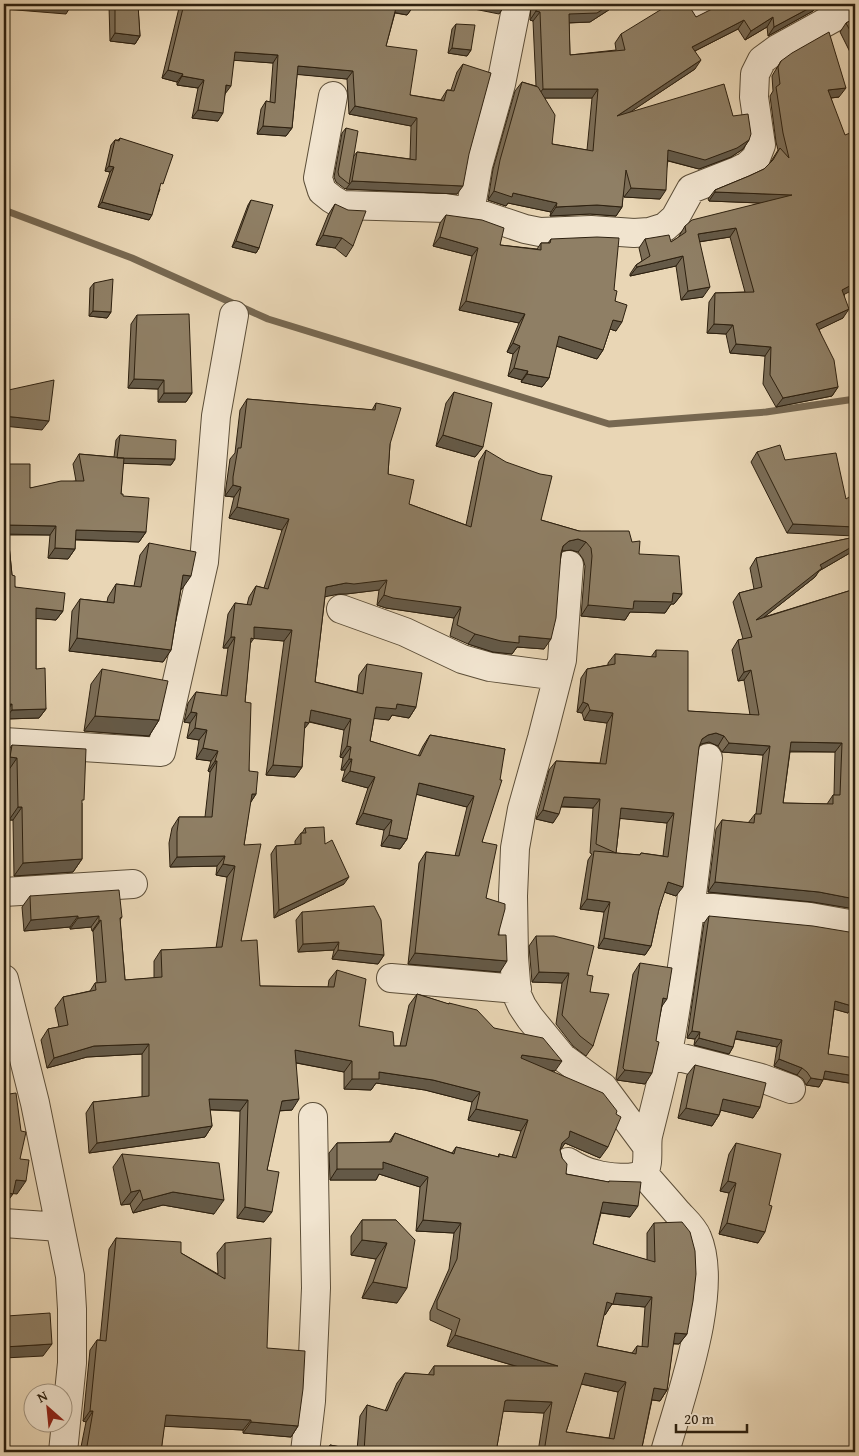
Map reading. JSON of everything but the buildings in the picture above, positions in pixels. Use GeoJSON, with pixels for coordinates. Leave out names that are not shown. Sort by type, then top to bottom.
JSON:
{"type":"FeatureCollection","features":[{"type":"Feature","properties":{"kind":"street"},"geometry":{"type":"LineString","coordinates":[[470,212],[478,166],[502,84],[517,4]]}},
{"type":"Feature","properties":{"kind":"street"},"geometry":{"type":"LineString","coordinates":[[333,96],[318,178],[322,191],[342,205],[446,208],[470,212],[540,232],[591,230],[634,233],[649,232],[665,227],[675,218],[691,189],[737,171],[747,166],[756,158],[761,145],[754,97],[755,74],[762,60],[777,49],[855,6]]}},
{"type":"Feature","properties":{"kind":"street"},"geometry":{"type":"LineString","coordinates":[[4,742],[161,752],[204,562],[216,416],[234,315]]}},
{"type":"Feature","properties":{"kind":"street"},"geometry":{"type":"LineString","coordinates":[[569,565],[562,660],[522,809],[515,848],[513,904],[517,989],[522,1006],[562,1057],[602,1087],[646,1145]]}},
{"type":"Feature","properties":{"kind":"street"},"geometry":{"type":"LineString","coordinates":[[341,609],[405,632],[462,659],[490,667],[558,676]]}},
{"type":"Feature","properties":{"kind":"street"},"geometry":{"type":"LineString","coordinates":[[568,1162],[581,1170],[595,1174],[628,1178],[636,1177],[643,1173],[646,1164],[646,1145],[667,1054],[692,906],[708,758]]}},
{"type":"Feature","properties":{"kind":"street"},"geometry":{"type":"LineString","coordinates":[[4,892],[133,884]]}},
{"type":"Feature","properties":{"kind":"street"},"geometry":{"type":"LineString","coordinates":[[692,906],[810,917],[855,925]]}},
{"type":"Feature","properties":{"kind":"street"},"geometry":{"type":"LineString","coordinates":[[390,978],[517,989]]}},
{"type":"Feature","properties":{"kind":"street"},"geometry":{"type":"LineString","coordinates":[[4,979],[35,1103],[70,1276],[72,1363],[63,1452]]}},
{"type":"Feature","properties":{"kind":"street"},"geometry":{"type":"LineString","coordinates":[[667,1054],[761,1078],[792,1089]]}},
{"type":"Feature","properties":{"kind":"street"},"geometry":{"type":"LineString","coordinates":[[305,1452],[311,1401],[316,1288],[313,1117]]}},
{"type":"Feature","properties":{"kind":"street"},"geometry":{"type":"LineString","coordinates":[[643,1173],[697,1236],[702,1253],[702,1313],[696,1342],[665,1452]]}},
{"type":"Feature","properties":{"kind":"street"},"geometry":{"type":"LineString","coordinates":[[4,1223],[60,1227]]}},
{"type":"Feature","properties":{"kind":"waterway"},"geometry":{"type":"LineString","coordinates":[[4,210],[132,258],[268,319],[609,424],[766,412],[855,399]]}}]}
